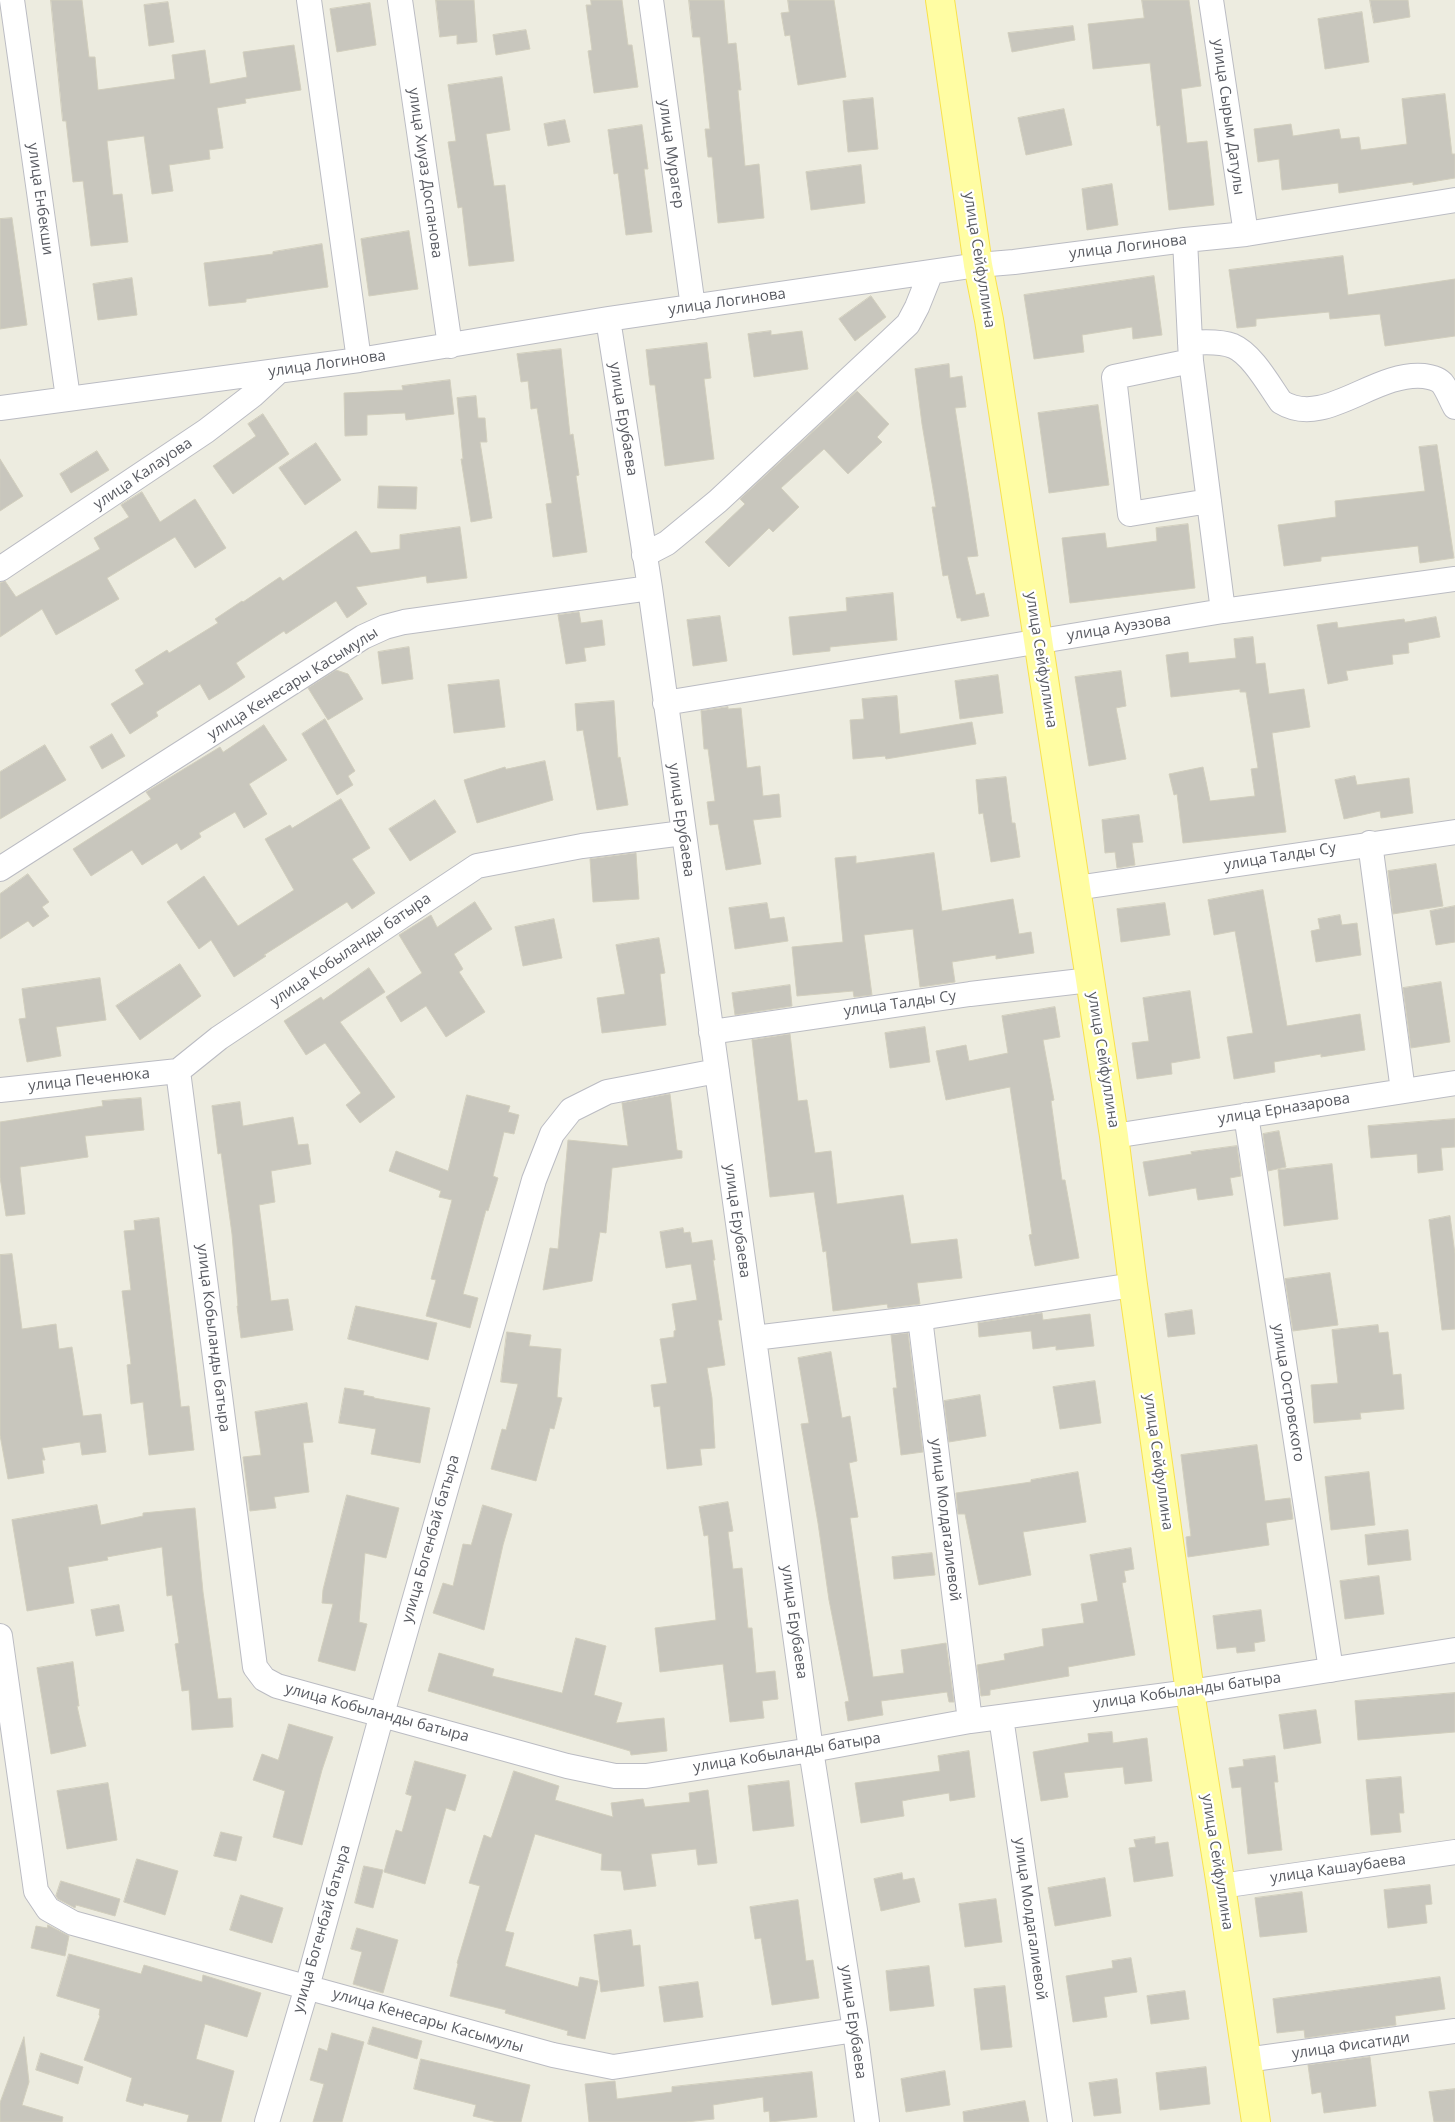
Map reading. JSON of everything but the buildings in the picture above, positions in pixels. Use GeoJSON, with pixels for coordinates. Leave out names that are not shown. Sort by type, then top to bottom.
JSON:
{"type":"FeatureCollection","features":[{"type":"Feature","properties":{"kind":"main road","name":"улица Сейфуллина"},"geometry":{"type":"LineString","coordinates":[[940,0],[978,265],[989,320],[1114,1136],[1132,1285],[1190,1692],[1256,2122]]}},
{"type":"Feature","properties":{"kind":"street","name":"улица Енбекши"},"geometry":{"type":"LineString","coordinates":[[12,0],[68,398]]}},
{"type":"Feature","properties":{"kind":"street"},"geometry":{"type":"LineString","coordinates":[[309,0],[359,360]]}},
{"type":"Feature","properties":{"kind":"street","name":"улица Хиуаз Доспанова"},"geometry":{"type":"LineString","coordinates":[[400,0],[450,346]]}},
{"type":"Feature","properties":{"kind":"street","name":"улица Мурагер"},"geometry":{"type":"LineString","coordinates":[[651,0],[692,307]]}},
{"type":"Feature","properties":{"kind":"street","name":"улица Сырым Датулы"},"geometry":{"type":"LineString","coordinates":[[1211,0],[1246,234]]}},
{"type":"Feature","properties":{"kind":"street","name":"улица Логинова"},"geometry":{"type":"LineString","coordinates":[[0,408],[359,360],[608,319],[978,265],[1246,234],[1455,200]]}},
{"type":"Feature","properties":{"kind":"street"},"geometry":{"type":"LineString","coordinates":[[1185,240],[1190,352],[1223,611]]}},
{"type":"Feature","properties":{"kind":"street"},"geometry":{"type":"LineString","coordinates":[[644,555],[667,543],[718,501],[908,324],[931,272]]}},
{"type":"Feature","properties":{"kind":"street","name":"улица Ерубаева"},"geometry":{"type":"LineString","coordinates":[[608,319],[650,588],[812,1750],[855,2030],[867,2122]]}},
{"type":"Feature","properties":{"kind":"street"},"geometry":{"type":"LineString","coordinates":[[1209,501],[1130,514],[1114,377],[1190,352],[1210,342],[1232,345],[1241,350],[1281,402],[1288,406],[1307,409],[1328,406],[1384,381],[1416,376],[1432,377],[1442,384],[1455,407]]}},
{"type":"Feature","properties":{"kind":"street","name":"улица Калауова"},"geometry":{"type":"LineString","coordinates":[[0,569],[206,431],[253,395],[280,371]]}},
{"type":"Feature","properties":{"kind":"street","name":"улица Ауэзова"},"geometry":{"type":"LineString","coordinates":[[666,703],[1038,640],[1223,611],[1455,579]]}},
{"type":"Feature","properties":{"kind":"street","name":"улица Кенесары Касымулы"},"geometry":{"type":"LineString","coordinates":[[0,869],[356,642],[385,627],[404,622],[650,588]]}},
{"type":"Feature","properties":{"kind":"street","name":"улица Талды Су"},"geometry":{"type":"LineString","coordinates":[[1076,888],[1370,843],[1455,832]]}},
{"type":"Feature","properties":{"kind":"street","name":"улица Кобыланды батыра"},"geometry":{"type":"LineString","coordinates":[[683,833],[582,846],[477,866],[219,1038],[178,1071],[255,1667],[264,1679],[278,1686],[567,1766],[616,1776],[646,1776],[812,1750],[970,1721],[1190,1692],[1455,1650]]}},
{"type":"Feature","properties":{"kind":"street"},"geometry":{"type":"LineString","coordinates":[[1370,843],[1403,1091]]}},
{"type":"Feature","properties":{"kind":"street","name":"улица Талды Су"},"geometry":{"type":"LineString","coordinates":[[711,1032],[970,994],[1090,980]]}},
{"type":"Feature","properties":{"kind":"street","name":"улица Богенбай батыра"},"geometry":{"type":"LineString","coordinates":[[267,2122],[534,1180],[552,1134],[570,1110],[607,1092],[717,1070]]}},
{"type":"Feature","properties":{"kind":"street","name":"улица Печенюка"},"geometry":{"type":"LineString","coordinates":[[0,1090],[178,1071]]}},
{"type":"Feature","properties":{"kind":"street","name":"улица Ерназарова"},"geometry":{"type":"LineString","coordinates":[[1114,1136],[1455,1083]]}},
{"type":"Feature","properties":{"kind":"street","name":"улица Островского"},"geometry":{"type":"LineString","coordinates":[[1246,1115],[1331,1670]]}},
{"type":"Feature","properties":{"kind":"street"},"geometry":{"type":"LineString","coordinates":[[754,1338],[920,1318],[1132,1285]]}},
{"type":"Feature","properties":{"kind":"street","name":"улица Молдагалиевой"},"geometry":{"type":"LineString","coordinates":[[920,1318],[970,1721]]}},
{"type":"Feature","properties":{"kind":"street","name":"улица Кенесары Касымулы"},"geometry":{"type":"LineString","coordinates":[[0,1636],[36,1891],[48,1909],[73,1923],[553,2056],[613,2067],[855,2030]]}},
{"type":"Feature","properties":{"kind":"street","name":"улица Молдагалиевой"},"geometry":{"type":"LineString","coordinates":[[1001,1717],[1060,2122]]}},
{"type":"Feature","properties":{"kind":"street","name":"улица Кашаубаева"},"geometry":{"type":"LineString","coordinates":[[1221,1886],[1455,1852]]}},
{"type":"Feature","properties":{"kind":"street","name":"улица Фисатиди"},"geometry":{"type":"LineString","coordinates":[[1246,2060],[1455,2031]]}}]}
